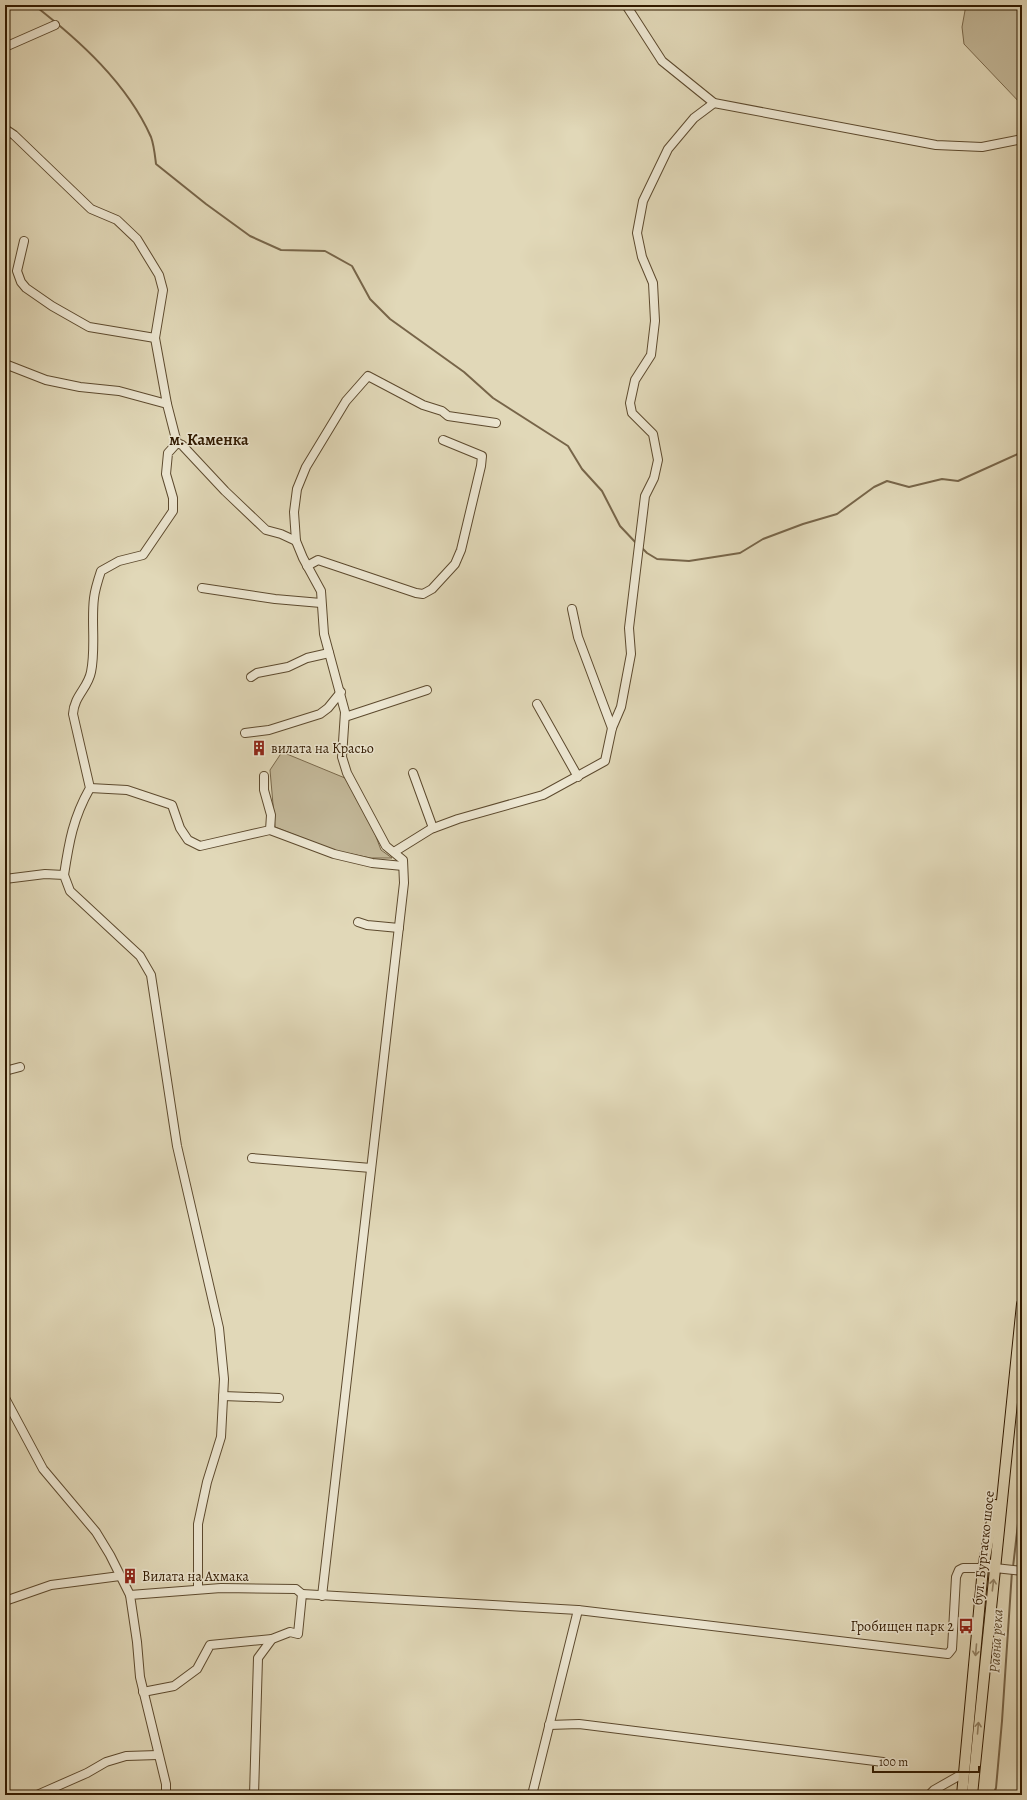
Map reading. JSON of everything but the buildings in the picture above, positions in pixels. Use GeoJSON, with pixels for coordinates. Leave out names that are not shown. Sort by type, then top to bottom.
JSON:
{"type":"FeatureCollection","features":[{"type":"Feature","properties":{"kind":"main road","name":"бул. Бургаско шосе"},"geometry":{"type":"LineString","coordinates":[[972,1795],[1000,1568],[1007,1446],[1022,1304]]}},
{"type":"Feature","properties":{"kind":"main road"},"geometry":{"type":"LineString","coordinates":[[962,1795],[983,1568],[1007,1446]]}},
{"type":"Feature","properties":{"kind":"street"},"geometry":{"type":"LineString","coordinates":[[626,5],[662,61],[714,103],[936,145],[982,147],[1022,139]]}},
{"type":"Feature","properties":{"kind":"street"},"geometry":{"type":"LineString","coordinates":[[5,47],[55,25]]}},
{"type":"Feature","properties":{"kind":"street"},"geometry":{"type":"LineString","coordinates":[[394,852],[432,828],[458,819],[543,795],[605,761],[612,728],[621,707],[631,654],[629,628],[645,496],[654,478],[658,460],[653,434],[632,413],[630,403],[635,380],[651,356],[655,321],[654,283],[642,257],[637,233],[643,200],[668,149],[694,118],[714,103]]}},
{"type":"Feature","properties":{"kind":"street"},"geometry":{"type":"LineString","coordinates":[[5,129],[14,135],[91,209],[117,220],[137,239],[159,275],[163,290],[155,338],[177,443]]}},
{"type":"Feature","properties":{"kind":"street"},"geometry":{"type":"LineString","coordinates":[[24,241],[17,271],[21,282],[26,288],[52,306],[89,327],[155,338]]}},
{"type":"Feature","properties":{"kind":"street"},"geometry":{"type":"LineString","coordinates":[[5,364],[46,380],[80,387],[119,391],[168,404]]}},
{"type":"Feature","properties":{"kind":"street"},"geometry":{"type":"LineString","coordinates":[[322,1596],[399,928],[404,882],[404,866],[403,860],[386,846],[347,773],[342,757],[345,717],[341,692],[324,634],[321,591],[307,566],[296,540],[294,512],[297,489],[306,467],[346,401],[368,376],[423,405],[442,411],[448,416],[496,423]]}},
{"type":"Feature","properties":{"kind":"street"},"geometry":{"type":"LineString","coordinates":[[307,566],[318,560],[416,593],[423,594],[432,589],[455,564],[460,550],[481,466],[482,456],[443,440]]}},
{"type":"Feature","properties":{"kind":"street"},"geometry":{"type":"LineString","coordinates":[[177,443],[182,445],[225,491],[266,530],[296,540]]}},
{"type":"Feature","properties":{"kind":"street"},"geometry":{"type":"LineString","coordinates":[[177,443],[168,453],[166,474],[173,498],[173,511],[143,555],[119,561],[101,571],[96,585],[94,599],[91,674],[74,704],[73,714],[90,788],[80,805],[71,832],[64,875],[70,891],[140,956],[151,975],[177,1146],[219,1328],[224,1379],[221,1437],[207,1482],[198,1524],[198,1589]]}},
{"type":"Feature","properties":{"kind":"street"},"geometry":{"type":"LineString","coordinates":[[202,588],[322,603]]}},
{"type":"Feature","properties":{"kind":"street"},"geometry":{"type":"LineString","coordinates":[[572,609],[578,637],[612,728]]}},
{"type":"Feature","properties":{"kind":"street"},"geometry":{"type":"LineString","coordinates":[[251,677],[257,673],[288,667],[307,658],[330,653]]}},
{"type":"Feature","properties":{"kind":"street"},"geometry":{"type":"LineString","coordinates":[[345,717],[427,690]]}},
{"type":"Feature","properties":{"kind":"street"},"geometry":{"type":"LineString","coordinates":[[245,734],[269,730],[320,714],[328,708],[341,692]]}},
{"type":"Feature","properties":{"kind":"street"},"geometry":{"type":"LineString","coordinates":[[537,704],[578,777]]}},
{"type":"Feature","properties":{"kind":"street"},"geometry":{"type":"LineString","coordinates":[[413,773],[432,828]]}},
{"type":"Feature","properties":{"kind":"street"},"geometry":{"type":"LineString","coordinates":[[264,776],[264,790],[271,815],[270,830]]}},
{"type":"Feature","properties":{"kind":"street"},"geometry":{"type":"LineString","coordinates":[[90,788],[127,790],[172,805],[180,828],[188,840],[200,846],[270,830],[334,854],[372,863],[404,866]]}},
{"type":"Feature","properties":{"kind":"street"},"geometry":{"type":"LineString","coordinates":[[5,878],[45,874],[64,875]]}},
{"type":"Feature","properties":{"kind":"street"},"geometry":{"type":"LineString","coordinates":[[358,922],[367,925],[399,928]]}},
{"type":"Feature","properties":{"kind":"street"},"geometry":{"type":"LineString","coordinates":[[5,1071],[20,1067]]}},
{"type":"Feature","properties":{"kind":"street"},"geometry":{"type":"LineString","coordinates":[[252,1158],[371,1168]]}},
{"type":"Feature","properties":{"kind":"street"},"geometry":{"type":"LineString","coordinates":[[224,1396],[279,1398]]}},
{"type":"Feature","properties":{"kind":"street"},"geometry":{"type":"LineString","coordinates":[[5,1398],[43,1468],[96,1532],[130,1594],[137,1642],[140,1677],[166,1784],[166,1795]]}},
{"type":"Feature","properties":{"kind":"street"},"geometry":{"type":"LineString","coordinates":[[130,1594],[221,1588],[296,1589],[302,1594],[322,1596],[578,1610],[948,1654],[952,1649],[956,1577],[959,1570],[963,1568],[1000,1568],[1020,1571]]}},
{"type":"Feature","properties":{"kind":"street"},"geometry":{"type":"LineString","coordinates":[[5,1601],[51,1585],[120,1576]]}},
{"type":"Feature","properties":{"kind":"street"},"geometry":{"type":"LineString","coordinates":[[143,1692],[174,1686],[197,1669],[210,1645],[272,1639],[290,1632],[298,1634],[302,1594]]}},
{"type":"Feature","properties":{"kind":"street"},"geometry":{"type":"LineString","coordinates":[[532,1795],[578,1610]]}},
{"type":"Feature","properties":{"kind":"street"},"geometry":{"type":"LineString","coordinates":[[254,1795],[258,1658],[272,1639]]}},
{"type":"Feature","properties":{"kind":"street"},"geometry":{"type":"LineString","coordinates":[[549,1725],[579,1724],[883,1762]]}},
{"type":"Feature","properties":{"kind":"street"},"geometry":{"type":"LineString","coordinates":[[37,1795],[87,1773],[106,1762],[126,1756],[158,1755]]}},
{"type":"Feature","properties":{"kind":"street"},"geometry":{"type":"LineString","coordinates":[[929,1795],[934,1790],[964,1773]]}},
{"type":"Feature","properties":{"kind":"shaded area"},"geometry":{"type":"Polygon","coordinates":[[[966,5],[1022,5],[1022,105],[964,44],[962,27],[966,5]]]}},
{"type":"Feature","properties":{"kind":"shaded area"},"geometry":{"type":"Polygon","coordinates":[[[282,752],[345,778],[372,826],[381,850],[392,858],[371,858],[336,851],[275,827],[270,770],[282,752]]]}},
{"type":"Feature","properties":{"kind":"waterway"},"geometry":{"type":"LineString","coordinates":[[34,5],[84,48],[100,64],[129,99],[141,117],[151,137],[156,164],[206,204],[250,236],[281,250],[325,251],[352,266],[370,299],[390,319],[464,372],[493,398],[568,446],[582,469],[602,491],[620,526],[637,544]]}},
{"type":"Feature","properties":{"kind":"waterway"},"geometry":{"type":"LineString","coordinates":[[642,548],[657,559],[689,561],[740,553],[763,539],[803,524],[837,514],[874,487],[887,481],[909,487],[942,479],[958,481],[1022,452]]}},
{"type":"Feature","properties":{"kind":"waterway","name":"Равна река"},"geometry":{"type":"LineString","coordinates":[[1013,1567],[1022,1489]]}},
{"type":"Feature","properties":{"kind":"waterway","name":"Равна река"},"geometry":{"type":"LineString","coordinates":[[993,1795],[996,1788],[1002,1721],[1012,1571]]}},
{"type":"Feature","properties":{"kind":"place","name":"вилата на Красьо"},"geometry":{"type":"Point","coordinates":[259,748]}},
{"type":"Feature","properties":{"kind":"place","name":"Вилата на Ахмака"},"geometry":{"type":"Point","coordinates":[130,1576]}},
{"type":"Feature","properties":{"kind":"place","name":"Гробищен парк 2"},"geometry":{"type":"Point","coordinates":[966,1626]}},
{"type":"Feature","properties":{"kind":"district","name":"м. Каменка"},"geometry":{"type":"Point","coordinates":[209,439]}}]}
